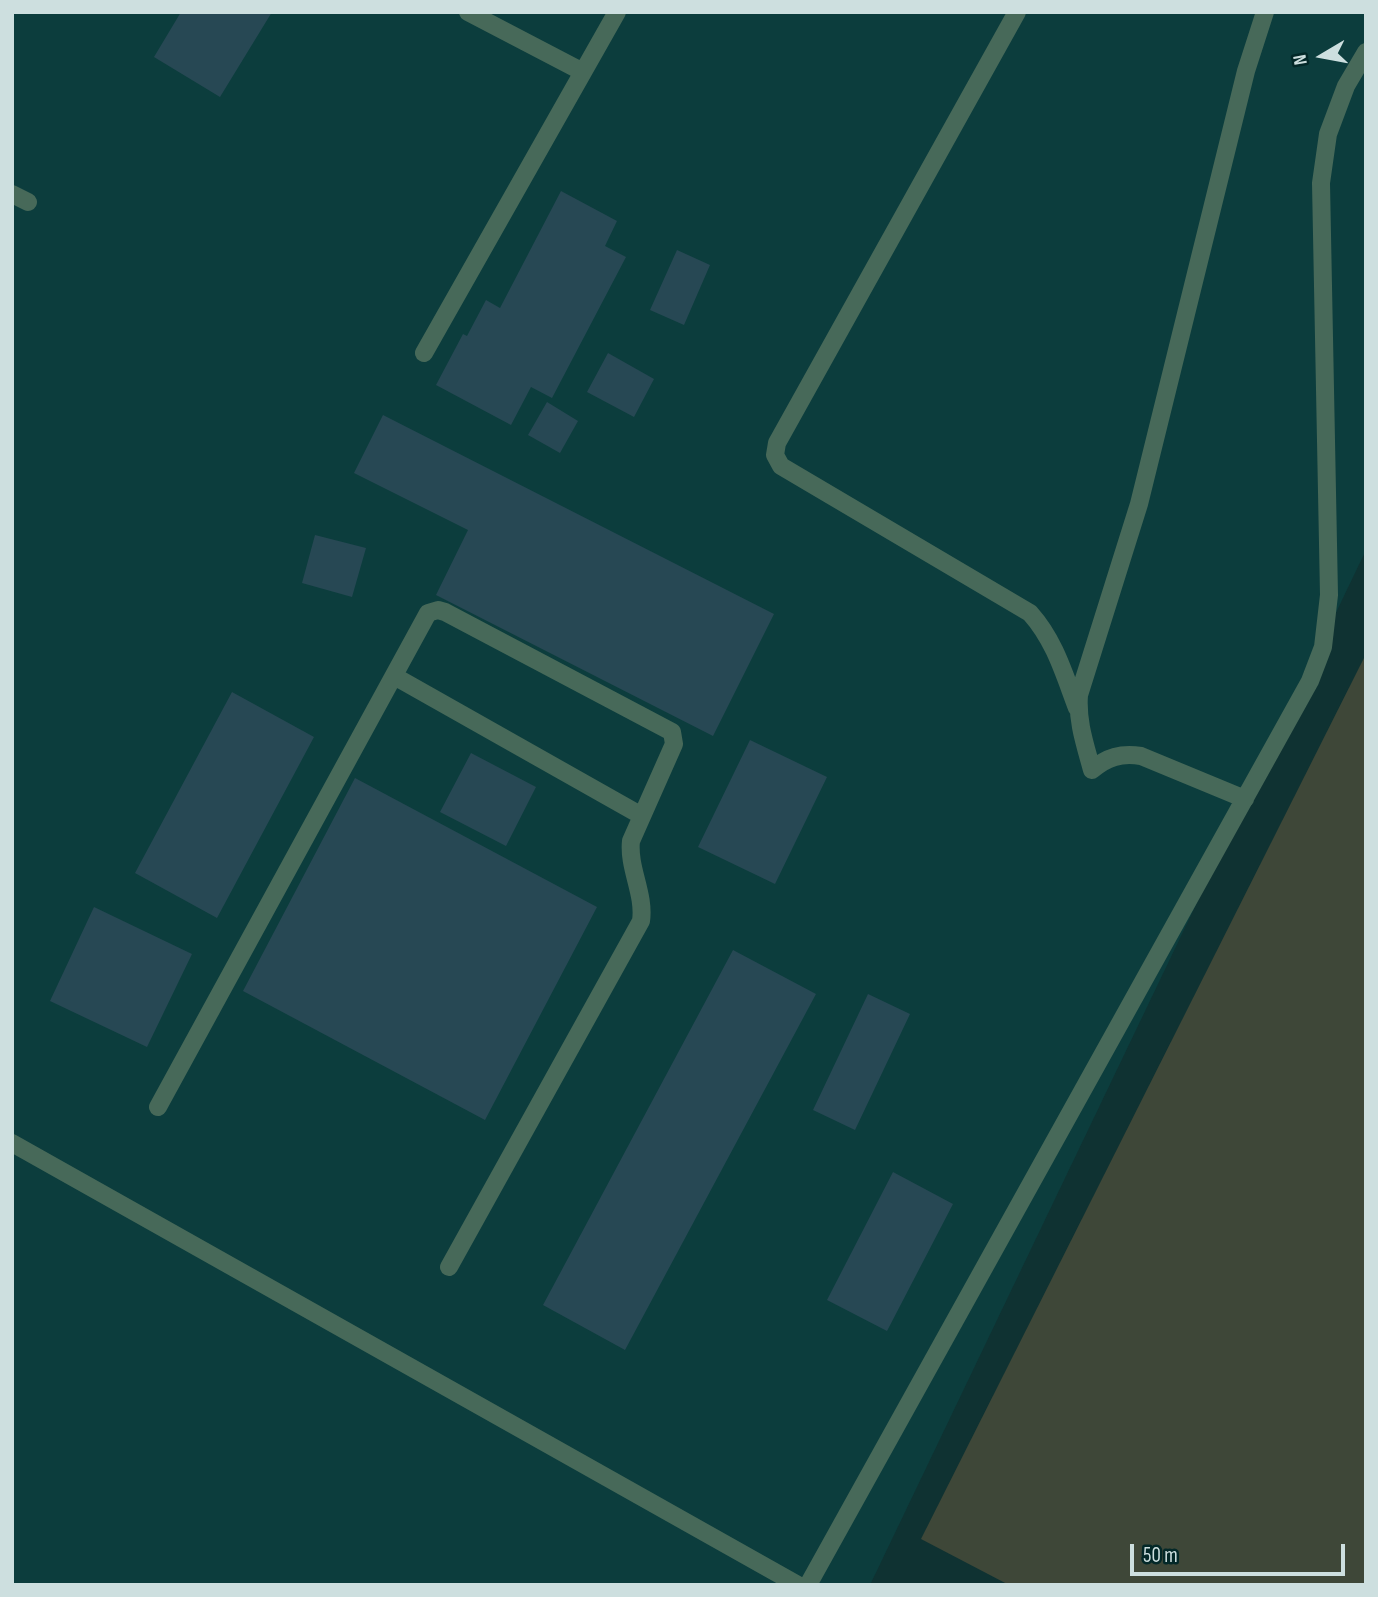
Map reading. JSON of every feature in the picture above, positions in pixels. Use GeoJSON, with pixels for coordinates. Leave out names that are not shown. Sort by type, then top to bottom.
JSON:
{"type":"FeatureCollection","features":[{"type":"Feature","properties":{"kind":"street"},"geometry":{"type":"LineString","coordinates":[[468,12],[583,72]]}},
{"type":"Feature","properties":{"kind":"street"},"geometry":{"type":"LineString","coordinates":[[424,353],[617,12]]}},
{"type":"Feature","properties":{"kind":"street"},"geometry":{"type":"LineString","coordinates":[[1017,12],[777,443],[775,455],[782,466],[1030,613],[1055,648],[1078,711],[1092,770],[1113,757],[1127,754],[1141,756],[1245,799]]}},
{"type":"Feature","properties":{"kind":"street"},"geometry":{"type":"LineString","coordinates":[[1078,711],[1079,695],[1139,504],[1246,71],[1265,12]]}},
{"type":"Feature","properties":{"kind":"street"},"geometry":{"type":"LineString","coordinates":[[808,1585],[1310,681],[1323,647],[1329,595],[1321,183],[1328,134],[1346,86],[1366,52]]}},
{"type":"Feature","properties":{"kind":"street"},"geometry":{"type":"LineString","coordinates":[[158,1107],[428,613],[438,610],[444,612],[672,732],[674,744],[631,841],[630,852],[642,907],[641,921],[449,1268]]}},
{"type":"Feature","properties":{"kind":"street"},"geometry":{"type":"LineString","coordinates":[[394,676],[642,816]]}},
{"type":"Feature","properties":{"kind":"street"},"geometry":{"type":"LineString","coordinates":[[12,1143],[798,1585]]}},
{"type":"Feature","properties":{"kind":"shaded area"},"geometry":{"type":"Polygon","coordinates":[[[12,12],[1366,12],[1366,550],[870,1585],[12,1585],[12,12]]]}},
{"type":"Feature","properties":{"kind":"green space"},"geometry":{"type":"Polygon","coordinates":[[[1366,654],[1366,1585],[1009,1585],[921,1539],[1366,654]]]}},
{"type":"Feature","properties":{"kind":"building"},"geometry":{"type":"Polygon","coordinates":[[[181,12],[272,12],[220,97],[154,57],[181,12]]]}},
{"type":"Feature","properties":{"kind":"building"},"geometry":{"type":"Polygon","coordinates":[[[561,191],[617,221],[605,246],[626,257],[552,398],[531,387],[511,425],[436,385],[463,334],[467,336],[486,300],[500,308],[561,191]]]}},
{"type":"Feature","properties":{"kind":"building"},"geometry":{"type":"Polygon","coordinates":[[[677,250],[710,265],[684,325],[650,310],[677,250]]]}},
{"type":"Feature","properties":{"kind":"building"},"geometry":{"type":"Polygon","coordinates":[[[608,353],[654,379],[634,417],[587,392],[608,353]]]}},
{"type":"Feature","properties":{"kind":"building"},"geometry":{"type":"Polygon","coordinates":[[[547,402],[578,421],[560,453],[528,435],[547,402]]]}},
{"type":"Feature","properties":{"kind":"building"},"geometry":{"type":"Polygon","coordinates":[[[383,415],[774,614],[713,736],[436,595],[468,530],[354,473],[383,415]]]}},
{"type":"Feature","properties":{"kind":"building"},"geometry":{"type":"Polygon","coordinates":[[[315,535],[366,548],[352,597],[302,583],[315,535]]]}},
{"type":"Feature","properties":{"kind":"building"},"geometry":{"type":"Polygon","coordinates":[[[232,692],[314,737],[217,918],[135,873],[232,692]]]}},
{"type":"Feature","properties":{"kind":"building"},"geometry":{"type":"Polygon","coordinates":[[[750,740],[827,777],[775,884],[698,847],[750,740]]]}},
{"type":"Feature","properties":{"kind":"building"},"geometry":{"type":"Polygon","coordinates":[[[471,753],[536,787],[506,846],[440,812],[471,753]]]}},
{"type":"Feature","properties":{"kind":"building"},"geometry":{"type":"Polygon","coordinates":[[[355,778],[597,907],[485,1120],[243,991],[355,778]]]}},
{"type":"Feature","properties":{"kind":"building"},"geometry":{"type":"Polygon","coordinates":[[[94,907],[192,954],[147,1047],[50,1001],[94,907]]]}},
{"type":"Feature","properties":{"kind":"building"},"geometry":{"type":"Polygon","coordinates":[[[733,950],[816,994],[625,1350],[543,1305],[733,950]]]}},
{"type":"Feature","properties":{"kind":"building"},"geometry":{"type":"Polygon","coordinates":[[[868,994],[910,1014],[855,1130],[813,1110],[868,994]]]}},
{"type":"Feature","properties":{"kind":"building"},"geometry":{"type":"Polygon","coordinates":[[[893,1172],[953,1204],[887,1331],[827,1300],[893,1172]]]}}]}
